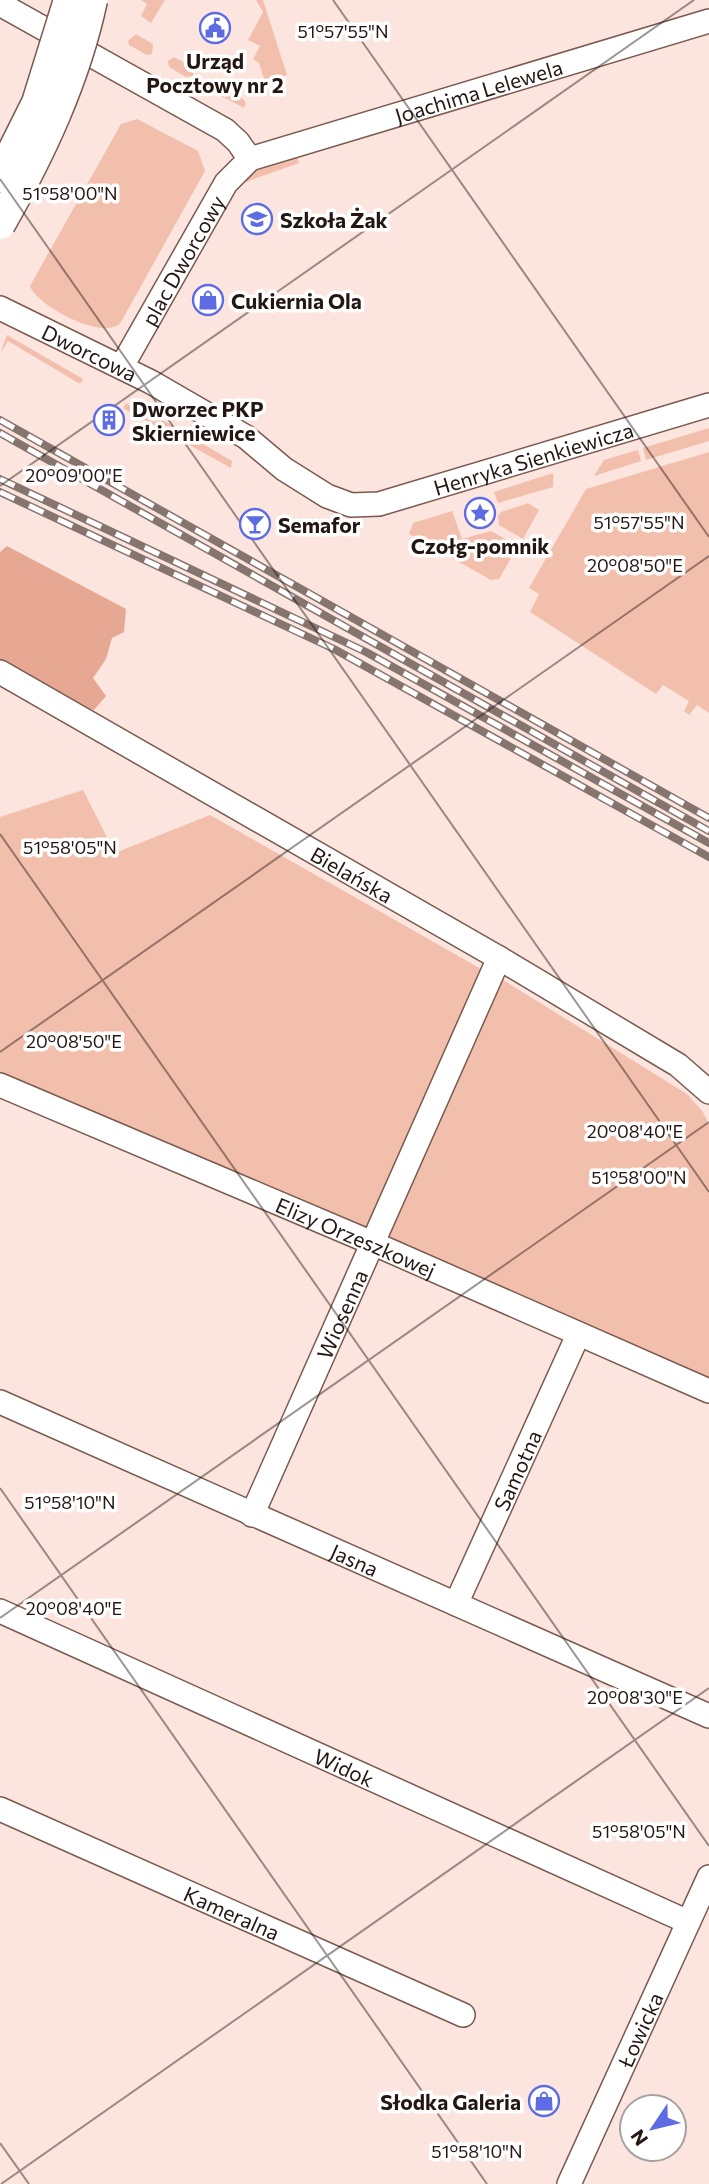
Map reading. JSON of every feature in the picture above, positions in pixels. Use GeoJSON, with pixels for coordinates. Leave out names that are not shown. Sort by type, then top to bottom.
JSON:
{"type":"FeatureCollection","features":[{"type":"Feature","properties":{"kind":"main road"},"geometry":{"type":"LineString","coordinates":[[0,177],[37,103],[69,0]]}},
{"type":"Feature","properties":{"kind":"main road"},"geometry":{"type":"LineString","coordinates":[[0,224],[40,150],[63,98],[92,0]]}},
{"type":"Feature","properties":{"kind":"street"},"geometry":{"type":"LineString","coordinates":[[0,4],[225,130],[250,159]]}},
{"type":"Feature","properties":{"kind":"street","name":"Joachima Lelewela"},"geometry":{"type":"LineString","coordinates":[[250,159],[709,21]]}},
{"type":"Feature","properties":{"kind":"street","name":"plac Dworcowy"},"geometry":{"type":"LineString","coordinates":[[122,366],[229,178],[250,159]]}},
{"type":"Feature","properties":{"kind":"street","name":"Dworcowa"},"geometry":{"type":"LineString","coordinates":[[0,308],[122,366],[246,438],[275,463],[327,496],[356,506]]}},
{"type":"Feature","properties":{"kind":"street","name":"Henryka Sienkiewicza"},"geometry":{"type":"LineString","coordinates":[[356,506],[379,504],[709,405]]}},
{"type":"Feature","properties":{"kind":"street","name":"Bielańska"},"geometry":{"type":"LineString","coordinates":[[0,672],[499,958],[659,1053],[705,1087]]}},
{"type":"Feature","properties":{"kind":"street","name":"Wiosenna"},"geometry":{"type":"LineString","coordinates":[[251,1515],[370,1242],[435,1106],[499,958]]}},
{"type":"Feature","properties":{"kind":"street","name":"Elizy Orzeszkowej"},"geometry":{"type":"LineString","coordinates":[[0,1085],[370,1242],[709,1391]]}},
{"type":"Feature","properties":{"kind":"street","name":"Samotna"},"geometry":{"type":"LineString","coordinates":[[456,1604],[578,1335]]}},
{"type":"Feature","properties":{"kind":"street","name":"Jasna"},"geometry":{"type":"LineString","coordinates":[[0,1402],[709,1716]]}},
{"type":"Feature","properties":{"kind":"street","name":"Widok"},"geometry":{"type":"LineString","coordinates":[[0,1611],[688,1922]]}},
{"type":"Feature","properties":{"kind":"street","name":"Kameralna"},"geometry":{"type":"LineString","coordinates":[[0,1809],[463,2015]]}},
{"type":"Feature","properties":{"kind":"street","name":"Łowicka"},"geometry":{"type":"LineString","coordinates":[[569,2184],[709,1877]]}},
{"type":"Feature","properties":{"kind":"shaded area"},"geometry":{"type":"Polygon","coordinates":[[[141,0],[165,0],[151,23],[141,16],[147,4],[141,0]]]}},
{"type":"Feature","properties":{"kind":"shaded area"},"geometry":{"type":"Polygon","coordinates":[[[256,0],[263,0],[287,75],[265,82],[259,63],[253,59],[260,46],[248,40],[263,12],[256,0]]]}},
{"type":"Feature","properties":{"kind":"shaded area"},"geometry":{"type":"Polygon","coordinates":[[[136,34],[153,44],[152,54],[147,55],[129,45],[128,41],[136,34]]]}},
{"type":"Feature","properties":{"kind":"shaded area"},"geometry":{"type":"Polygon","coordinates":[[[174,57],[194,68],[193,76],[186,77],[169,67],[168,61],[174,57]]]}},
{"type":"Feature","properties":{"kind":"shaded area"},"geometry":{"type":"Polygon","coordinates":[[[211,80],[243,99],[246,103],[244,108],[208,89],[206,83],[211,80]]]}},
{"type":"Feature","properties":{"kind":"shaded area"},"geometry":{"type":"Polygon","coordinates":[[[137,119],[198,151],[205,171],[121,322],[113,327],[101,328],[87,325],[57,311],[44,303],[30,286],[121,124],[137,119]]]}},
{"type":"Feature","properties":{"kind":"shaded area"},"geometry":{"type":"Polygon","coordinates":[[[297,155],[299,163],[240,184],[258,169],[297,155]]]}},
{"type":"Feature","properties":{"kind":"shaded area"},"geometry":{"type":"Polygon","coordinates":[[[7,335],[83,379],[80,384],[8,341],[0,354],[7,335]]]}},
{"type":"Feature","properties":{"kind":"shaded area"},"geometry":{"type":"Polygon","coordinates":[[[126,403],[155,422],[158,418],[202,440],[201,443],[232,461],[231,468],[123,408],[126,403]]]}},
{"type":"Feature","properties":{"kind":"shaded area"},"geometry":{"type":"Polygon","coordinates":[[[709,428],[709,441],[646,460],[643,448],[709,428]]]}},
{"type":"Feature","properties":{"kind":"shaded area"},"geometry":{"type":"Polygon","coordinates":[[[638,450],[641,461],[594,476],[604,460],[638,450]]]}},
{"type":"Feature","properties":{"kind":"shaded area"},"geometry":{"type":"Polygon","coordinates":[[[709,452],[709,713],[697,705],[689,715],[684,711],[689,701],[663,685],[656,694],[530,612],[539,594],[529,588],[586,489],[709,452]]]}},
{"type":"Feature","properties":{"kind":"shaded area"},"geometry":{"type":"Polygon","coordinates":[[[553,473],[553,487],[498,503],[494,492],[553,473]]]}},
{"type":"Feature","properties":{"kind":"shaded area"},"geometry":{"type":"Polygon","coordinates":[[[528,503],[539,510],[523,539],[499,525],[498,516],[501,512],[528,503]]]}},
{"type":"Feature","properties":{"kind":"shaded area"},"geometry":{"type":"Polygon","coordinates":[[[452,511],[462,539],[491,531],[518,546],[499,579],[491,580],[409,534],[413,523],[452,511]]]}},
{"type":"Feature","properties":{"kind":"shaded area"},"geometry":{"type":"Polygon","coordinates":[[[7,546],[126,609],[124,632],[112,638],[106,659],[93,678],[106,696],[94,710],[66,699],[0,661],[0,552],[7,546]]]}},
{"type":"Feature","properties":{"kind":"shaded area"},"geometry":{"type":"Polygon","coordinates":[[[83,790],[115,853],[210,815],[483,970],[365,1231],[0,1073],[0,817],[83,790]]]}},
{"type":"Feature","properties":{"kind":"shaded area"},"geometry":{"type":"Polygon","coordinates":[[[503,980],[687,1094],[703,1112],[709,1125],[709,1379],[387,1236],[503,980]]]}},
{"type":"Feature","properties":{"kind":"railway"},"geometry":{"type":"LineString","coordinates":[[0,420],[709,818]]}},
{"type":"Feature","properties":{"kind":"railway"},"geometry":{"type":"LineString","coordinates":[[0,433],[709,831]]}},
{"type":"Feature","properties":{"kind":"railway"},"geometry":{"type":"LineString","coordinates":[[0,479],[366,652],[709,843]]}},
{"type":"Feature","properties":{"kind":"railway"},"geometry":{"type":"LineString","coordinates":[[0,492],[334,649],[709,857]]}},
{"type":"Feature","properties":{"kind":"place","name":"Urząd Pocztowy nr 2"},"geometry":{"type":"Point","coordinates":[215,28]}},
{"type":"Feature","properties":{"kind":"place","name":"Szkoła Żak"},"geometry":{"type":"Point","coordinates":[257,219]}},
{"type":"Feature","properties":{"kind":"place","name":"Cukiernia Ola"},"geometry":{"type":"Point","coordinates":[208,300]}},
{"type":"Feature","properties":{"kind":"place","name":"Dworzec PKP Skierniewice"},"geometry":{"type":"Point","coordinates":[109,420]}},
{"type":"Feature","properties":{"kind":"place","name":"Czołg-pomnik"},"geometry":{"type":"Point","coordinates":[480,513]}},
{"type":"Feature","properties":{"kind":"place","name":"Semafor"},"geometry":{"type":"Point","coordinates":[255,524]}},
{"type":"Feature","properties":{"kind":"place","name":"Słodka Galeria"},"geometry":{"type":"Point","coordinates":[544,2101]}}]}
